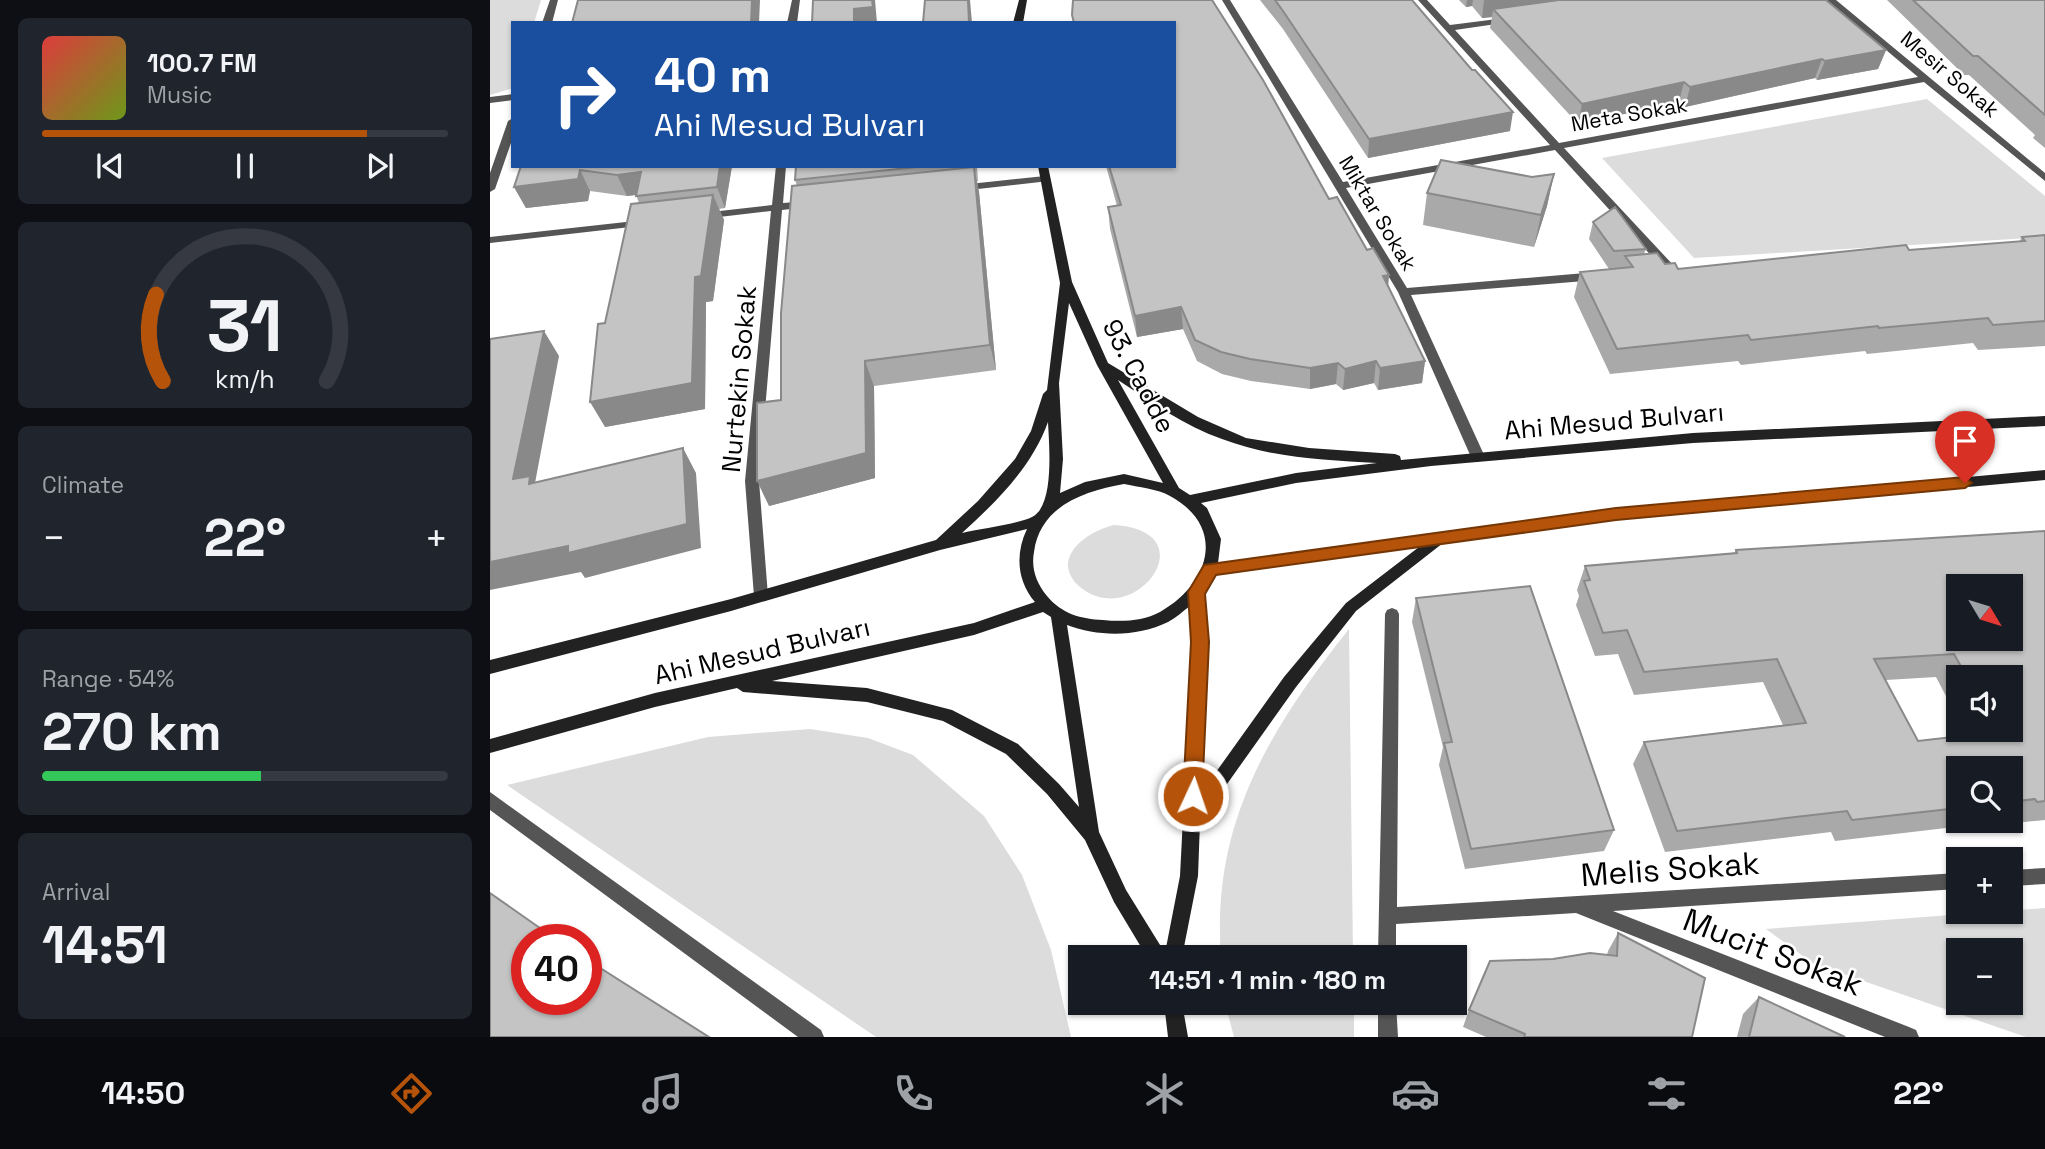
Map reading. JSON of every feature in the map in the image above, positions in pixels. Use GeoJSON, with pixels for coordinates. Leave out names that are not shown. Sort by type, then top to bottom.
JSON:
{"type":"FeatureCollection","features":[{"type":"Feature","properties":{"kind":"main road"},"geometry":{"type":"LineString","coordinates":[[1018,21],[1023,0]]}},
{"type":"Feature","properties":{"kind":"main road","name":"93. Cadde"},"geometry":{"type":"LineString","coordinates":[[1043,168],[1066,282],[1103,365],[1174,489]]}},
{"type":"Feature","properties":{"kind":"main road","name":"93. Cadde"},"geometry":{"type":"LineString","coordinates":[[1052,506],[1056,459],[1053,383],[1066,282]]}},
{"type":"Feature","properties":{"kind":"main road"},"geometry":{"type":"LineString","coordinates":[[1103,365],[1164,405],[1226,435],[1293,452],[1432,461]]}},
{"type":"Feature","properties":{"kind":"main road"},"geometry":{"type":"LineString","coordinates":[[940,544],[981,509],[1020,462],[1038,430],[1053,383]]}},
{"type":"Feature","properties":{"kind":"main road","name":"Ahi Mesud Bulvarı"},"geometry":{"type":"LineString","coordinates":[[1191,500],[1296,478],[1432,461],[1693,438],[2045,421]]}},
{"type":"Feature","properties":{"kind":"main road"},"geometry":{"type":"LineString","coordinates":[[1210,570],[1616,514],[2045,475]]}},
{"type":"Feature","properties":{"kind":"main road"},"geometry":{"type":"LineString","coordinates":[[1124,479],[1150,481],[1174,489],[1191,500],[1206,516],[1214,536],[1214,558],[1207,580],[1197,592],[1168,615],[1141,625],[1111,629],[1083,625],[1051,610],[1030,586],[1024,564],[1027,542],[1038,521],[1052,506],[1073,492],[1098,483],[1124,479]]}},
{"type":"Feature","properties":{"kind":"main road","name":"Ahi Mesud Bulvarı"},"geometry":{"type":"LineString","coordinates":[[490,667],[761,596],[940,544],[1038,521]]}},
{"type":"Feature","properties":{"kind":"main road"},"geometry":{"type":"LineString","coordinates":[[1191,821],[1290,682],[1351,607],[1440,537]]}},
{"type":"Feature","properties":{"kind":"main road"},"geometry":{"type":"LineString","coordinates":[[1175,945],[1189,876],[1200,642],[1197,592]]}},
{"type":"Feature","properties":{"kind":"main road"},"geometry":{"type":"LineString","coordinates":[[1051,610],[1091,834],[1120,896],[1150,945]]}},
{"type":"Feature","properties":{"kind":"main road","name":"Ahi Mesud Bulvarı"},"geometry":{"type":"LineString","coordinates":[[490,746],[655,700],[1051,610]]}},
{"type":"Feature","properties":{"kind":"main road"},"geometry":{"type":"LineString","coordinates":[[727,684],[867,695],[946,715],[1012,750],[1053,789],[1091,834]]}},
{"type":"Feature","properties":{"kind":"main road"},"geometry":{"type":"LineString","coordinates":[[1175,1015],[1178,1037]]}},
{"type":"Feature","properties":{"kind":"street"},"geometry":{"type":"LineString","coordinates":[[548,21],[554,0]]}},
{"type":"Feature","properties":{"kind":"street"},"geometry":{"type":"LineString","coordinates":[[792,21],[796,0]]}},
{"type":"Feature","properties":{"kind":"street","name":"Miktar Sokak"},"geometry":{"type":"LineString","coordinates":[[1226,0],[1404,292],[1478,457]]}},
{"type":"Feature","properties":{"kind":"street"},"geometry":{"type":"LineString","coordinates":[[1422,0],[1671,270]]}},
{"type":"Feature","properties":{"kind":"street","name":"Mesir Sokak"},"geometry":{"type":"LineString","coordinates":[[1831,0],[2045,178]]}},
{"type":"Feature","properties":{"kind":"street"},"geometry":{"type":"LineString","coordinates":[[1448,28],[1517,19]]}},
{"type":"Feature","properties":{"kind":"street","name":"Meta Sokak"},"geometry":{"type":"LineString","coordinates":[[1340,186],[1926,79]]}},
{"type":"Feature","properties":{"kind":"street"},"geometry":{"type":"LineString","coordinates":[[490,100],[511,97]]}},
{"type":"Feature","properties":{"kind":"street"},"geometry":{"type":"LineString","coordinates":[[490,189],[511,127]]}},
{"type":"Feature","properties":{"kind":"street","name":"Nurtekin Sokak"},"geometry":{"type":"LineString","coordinates":[[761,596],[752,481],[780,168]]}},
{"type":"Feature","properties":{"kind":"street"},"geometry":{"type":"LineString","coordinates":[[952,189],[1045,179]]}},
{"type":"Feature","properties":{"kind":"street"},"geometry":{"type":"LineString","coordinates":[[691,217],[818,203]]}},
{"type":"Feature","properties":{"kind":"street"},"geometry":{"type":"LineString","coordinates":[[490,240],[651,222]]}},
{"type":"Feature","properties":{"kind":"street"},"geometry":{"type":"LineString","coordinates":[[1658,271],[1685,269]]}},
{"type":"Feature","properties":{"kind":"street"},"geometry":{"type":"LineString","coordinates":[[1404,292],[1605,275]]}},
{"type":"Feature","properties":{"kind":"street"},"geometry":{"type":"LineString","coordinates":[[1387,945],[1392,614]]}},
{"type":"Feature","properties":{"kind":"street"},"geometry":{"type":"LineString","coordinates":[[490,800],[814,1037]]}},
{"type":"Feature","properties":{"kind":"street"},"geometry":{"type":"LineString","coordinates":[[2023,877],[2045,876]]}},
{"type":"Feature","properties":{"kind":"street","name":"Melis Sokak"},"geometry":{"type":"LineString","coordinates":[[1386,916],[1946,882]]}},
{"type":"Feature","properties":{"kind":"street","name":"Mucit Sokak"},"geometry":{"type":"LineString","coordinates":[[1578,905],[1909,1037]]}},
{"type":"Feature","properties":{"kind":"street"},"geometry":{"type":"LineString","coordinates":[[1387,1015],[1388,1037]]}},
{"type":"Feature","properties":{"kind":"shaded area"},"geometry":{"type":"Polygon","coordinates":[[[490,0],[541,0],[535,21],[511,21],[511,89],[490,95],[490,0]]]}},
{"type":"Feature","properties":{"kind":"shaded area"},"geometry":{"type":"Polygon","coordinates":[[[1927,99],[2045,196],[2045,237],[1694,258],[1602,158],[1927,99]]]}},
{"type":"Feature","properties":{"kind":"shaded area"},"geometry":{"type":"Polygon","coordinates":[[[1114,525],[1142,531],[1157,544],[1160,559],[1153,575],[1140,589],[1122,597],[1101,598],[1080,587],[1071,577],[1068,566],[1075,548],[1083,540],[1114,525]]]}},
{"type":"Feature","properties":{"kind":"shaded area"},"geometry":{"type":"Polygon","coordinates":[[[1349,629],[1353,945],[1221,945],[1220,909],[1226,864],[1236,821],[1251,781],[1271,742],[1320,667],[1349,629]]]}},
{"type":"Feature","properties":{"kind":"shaded area"},"geometry":{"type":"Polygon","coordinates":[[[810,729],[868,738],[913,755],[984,816],[1022,875],[1051,950],[1071,1037],[876,1037],[507,785],[708,737],[810,729]]]}},
{"type":"Feature","properties":{"kind":"shaded area"},"geometry":{"type":"Polygon","coordinates":[[[2045,908],[2045,1037],[2026,1037],[1962,1015],[2023,1015],[2023,938],[1946,938],[1946,1009],[1814,964],[1766,929],[1946,915],[1946,924],[2023,924],[2023,910],[2045,908]]]}},
{"type":"Feature","properties":{"kind":"shaded area"},"geometry":{"type":"Polygon","coordinates":[[[1228,1015],[1354,1015],[1354,1037],[1234,1037],[1228,1015]]]}},
{"type":"Feature","properties":{"kind":"building"},"geometry":{"type":"Polygon","coordinates":[[[578,0],[752,0],[751,21],[573,21],[578,0]]]}},
{"type":"Feature","properties":{"kind":"building"},"geometry":{"type":"Polygon","coordinates":[[[813,0],[872,0],[873,7],[854,9],[854,21],[812,21],[813,0]]]}},
{"type":"Feature","properties":{"kind":"building"},"geometry":{"type":"Polygon","coordinates":[[[925,0],[968,0],[969,21],[923,21],[925,0]]]}},
{"type":"Feature","properties":{"kind":"building"},"geometry":{"type":"Polygon","coordinates":[[[1073,0],[1212,0],[1263,80],[1329,199],[1337,197],[1367,250],[1373,248],[1389,275],[1383,276],[1425,361],[1380,368],[1376,361],[1345,369],[1338,363],[1310,368],[1250,359],[1221,352],[1195,340],[1181,307],[1135,316],[1108,207],[1121,205],[1110,168],[1176,168],[1176,21],[1074,21],[1073,0]]]}},
{"type":"Feature","properties":{"kind":"building"},"geometry":{"type":"Polygon","coordinates":[[[1275,0],[1412,0],[1472,70],[1475,70],[1513,112],[1369,139],[1275,0]]]}},
{"type":"Feature","properties":{"kind":"building"},"geometry":{"type":"Polygon","coordinates":[[[1559,0],[1826,0],[1886,50],[1825,61],[1822,59],[1690,87],[1684,82],[1582,104],[1493,9],[1559,0]]]}},
{"type":"Feature","properties":{"kind":"building"},"geometry":{"type":"Polygon","coordinates":[[[1913,0],[2045,0],[2045,115],[1978,56],[1973,56],[1913,0]]]}},
{"type":"Feature","properties":{"kind":"building"},"geometry":{"type":"Polygon","coordinates":[[[1441,160],[1532,177],[1554,174],[1541,215],[1427,193],[1441,160]]]}},
{"type":"Feature","properties":{"kind":"building"},"geometry":{"type":"Polygon","coordinates":[[[520,168],[720,168],[717,187],[636,196],[641,172],[617,175],[580,170],[578,179],[514,187],[520,168]]]}},
{"type":"Feature","properties":{"kind":"building"},"geometry":{"type":"Polygon","coordinates":[[[796,168],[907,168],[795,180],[796,168]]]}},
{"type":"Feature","properties":{"kind":"building"},"geometry":{"type":"Polygon","coordinates":[[[974,168],[990,345],[865,361],[866,453],[757,481],[757,403],[781,400],[781,313],[792,186],[974,168]]]}},
{"type":"Feature","properties":{"kind":"building"},"geometry":{"type":"Polygon","coordinates":[[[713,195],[701,276],[695,277],[692,383],[590,402],[598,324],[605,323],[631,204],[713,195]]]}},
{"type":"Feature","properties":{"kind":"building"},"geometry":{"type":"Polygon","coordinates":[[[1615,207],[1646,249],[1614,251],[1593,222],[1615,207]]]}},
{"type":"Feature","properties":{"kind":"building"},"geometry":{"type":"Polygon","coordinates":[[[2045,235],[2045,321],[1993,325],[1988,318],[1878,326],[1751,340],[1748,335],[1617,349],[1580,272],[1633,267],[1625,256],[1657,253],[1665,264],[1675,263],[1678,269],[1906,245],[1909,250],[2025,241],[2022,237],[2045,235]]]}},
{"type":"Feature","properties":{"kind":"building"},"geometry":{"type":"Polygon","coordinates":[[[544,331],[513,479],[530,476],[529,484],[683,448],[687,524],[568,553],[568,546],[490,562],[490,339],[544,331]]]}},
{"type":"Feature","properties":{"kind":"building"},"geometry":{"type":"Polygon","coordinates":[[[2045,531],[2045,801],[2023,800],[2023,756],[1946,756],[1946,809],[1852,820],[1847,811],[1677,831],[1644,742],[1806,723],[1777,659],[1644,672],[1627,630],[1603,633],[1584,581],[1590,580],[1585,566],[1737,553],[1736,550],[2045,531]]]}},
{"type":"Feature","properties":{"kind":"building"},"geometry":{"type":"Polygon","coordinates":[[[1530,586],[1614,830],[1471,849],[1444,743],[1452,742],[1416,598],[1530,586]]]}},
{"type":"Feature","properties":{"kind":"building"},"geometry":{"type":"Polygon","coordinates":[[[490,893],[534,924],[511,924],[511,1015],[602,1015],[602,969],[709,1037],[490,1037],[490,893]]]}},
{"type":"Feature","properties":{"kind":"building"},"geometry":{"type":"Polygon","coordinates":[[[1618,933],[1705,978],[1692,1037],[1524,1037],[1525,1034],[1469,1010],[1490,961],[1553,959],[1590,953],[1617,956],[1618,933]]]}},
{"type":"Feature","properties":{"kind":"building"},"geometry":{"type":"Polygon","coordinates":[[[1759,997],[1845,1037],[1749,1037],[1759,997]]]}},
{"type":"Feature","properties":{"kind":"route"},"geometry":{"type":"LineString","coordinates":[[1193,796],[1200,642],[1197,592],[1207,580],[1210,570],[1616,514],[1965,483]]}}]}
